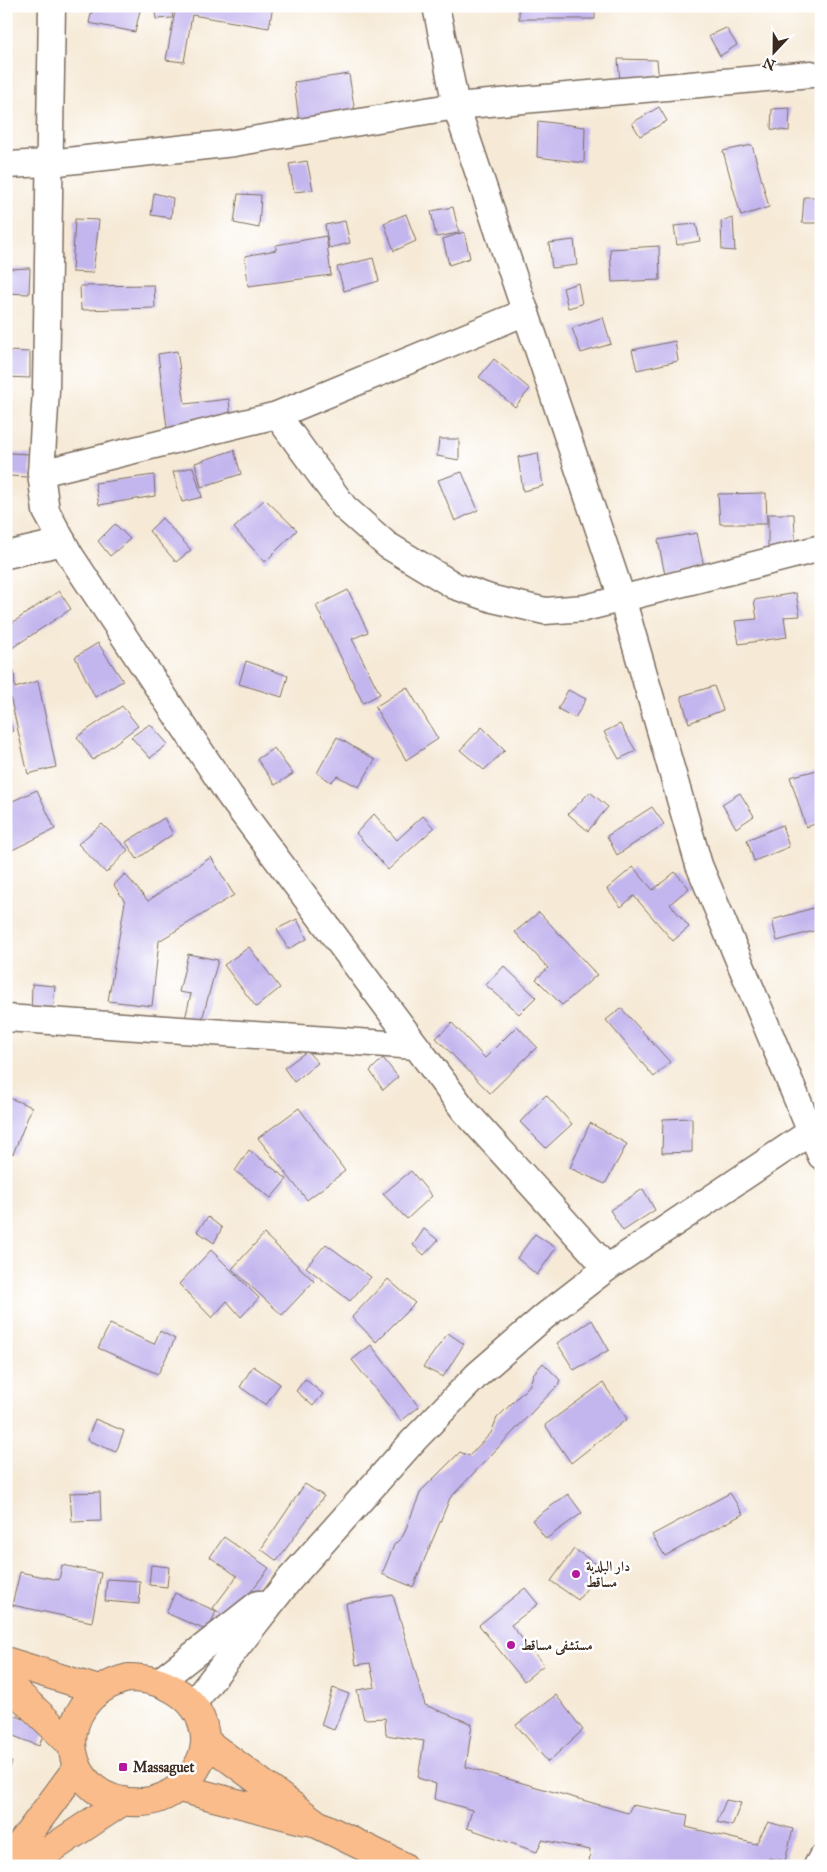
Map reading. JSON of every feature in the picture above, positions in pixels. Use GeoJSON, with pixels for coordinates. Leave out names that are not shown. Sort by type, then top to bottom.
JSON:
{"type":"FeatureCollection","features":[{"type":"Feature","properties":{"kind":"highway"},"geometry":{"type":"LineString","coordinates":[[6,1661],[99,1690]]}},
{"type":"Feature","properties":{"kind":"highway"},"geometry":{"type":"LineString","coordinates":[[6,1682],[74,1756],[89,1784],[105,1795],[123,1801],[143,1802],[162,1798],[179,1788],[192,1775],[200,1759],[205,1741],[201,1722],[192,1705],[178,1691],[160,1681],[128,1678],[113,1682],[99,1690],[84,1704],[74,1723],[74,1756],[6,1864]]}},
{"type":"Feature","properties":{"kind":"highway"},"geometry":{"type":"LineString","coordinates":[[205,1741],[317,1824],[403,1866]]}},
{"type":"Feature","properties":{"kind":"highway"},"geometry":{"type":"LineString","coordinates":[[179,1788],[317,1824]]}},
{"type":"Feature","properties":{"kind":"highway"},"geometry":{"type":"LineString","coordinates":[[26,1866],[123,1801]]}},
{"type":"Feature","properties":{"kind":"street"},"geometry":{"type":"LineString","coordinates":[[52,6],[46,390],[42,473],[46,511],[63,542],[230,796],[464,1110],[607,1268]]}},
{"type":"Feature","properties":{"kind":"street"},"geometry":{"type":"LineString","coordinates":[[436,6],[456,106],[622,598],[699,865],[815,1129],[821,1156]]}},
{"type":"Feature","properties":{"kind":"street"},"geometry":{"type":"LineString","coordinates":[[6,165],[49,163],[234,143],[456,106],[811,74]]}},
{"type":"Feature","properties":{"kind":"street"},"geometry":{"type":"LineString","coordinates":[[42,473],[277,415],[526,312]]}},
{"type":"Feature","properties":{"kind":"street"},"geometry":{"type":"LineString","coordinates":[[277,415],[344,507],[387,545],[455,586],[520,607],[545,612],[585,608],[821,548]]}},
{"type":"Feature","properties":{"kind":"street"},"geometry":{"type":"LineString","coordinates":[[6,555],[63,542]]}},
{"type":"Feature","properties":{"kind":"street"},"geometry":{"type":"LineString","coordinates":[[6,1018],[416,1046]]}},
{"type":"Feature","properties":{"kind":"street"},"geometry":{"type":"LineString","coordinates":[[192,1705],[290,1579],[414,1440],[476,1375],[544,1316],[607,1268],[815,1129]]}},
{"type":"Feature","properties":{"kind":"street"},"geometry":{"type":"LineString","coordinates":[[160,1681],[290,1579]]}},
{"type":"Feature","properties":{"kind":"street"},"geometry":{"type":"LineString","coordinates":[[817,1866],[821,1859]]}},
{"type":"Feature","properties":{"kind":"building"},"geometry":{"type":"Polygon","coordinates":[[[93,6],[141,6],[135,32],[89,23],[93,6]]]}},
{"type":"Feature","properties":{"kind":"building"},"geometry":{"type":"Polygon","coordinates":[[[154,6],[171,6],[173,18],[156,19],[154,6]]]}},
{"type":"Feature","properties":{"kind":"building"},"geometry":{"type":"Polygon","coordinates":[[[176,6],[273,6],[269,28],[192,15],[184,62],[166,60],[176,6]]]}},
{"type":"Feature","properties":{"kind":"building"},"geometry":{"type":"Polygon","coordinates":[[[348,6],[374,6],[374,8],[349,11],[348,6]]]}},
{"type":"Feature","properties":{"kind":"building"},"geometry":{"type":"Polygon","coordinates":[[[519,6],[595,6],[595,19],[519,19],[519,6]]]}},
{"type":"Feature","properties":{"kind":"building"},"geometry":{"type":"Polygon","coordinates":[[[726,28],[737,45],[720,56],[709,36],[726,28]]]}},
{"type":"Feature","properties":{"kind":"building"},"geometry":{"type":"Polygon","coordinates":[[[618,59],[657,60],[659,82],[620,81],[618,59]]]}},
{"type":"Feature","properties":{"kind":"building"},"geometry":{"type":"Polygon","coordinates":[[[349,74],[355,113],[299,121],[294,82],[349,74]]]}},
{"type":"Feature","properties":{"kind":"building"},"geometry":{"type":"Polygon","coordinates":[[[659,107],[667,121],[640,136],[632,123],[659,107]]]}},
{"type":"Feature","properties":{"kind":"building"},"geometry":{"type":"Polygon","coordinates":[[[790,108],[789,131],[771,129],[772,109],[790,108]]]}},
{"type":"Feature","properties":{"kind":"building"},"geometry":{"type":"Polygon","coordinates":[[[538,121],[585,127],[584,163],[537,157],[538,121]]]}},
{"type":"Feature","properties":{"kind":"building"},"geometry":{"type":"Polygon","coordinates":[[[752,145],[769,207],[741,216],[723,151],[752,145]]]}},
{"type":"Feature","properties":{"kind":"building"},"geometry":{"type":"Polygon","coordinates":[[[307,161],[313,190],[294,192],[289,164],[307,161]]]}},
{"type":"Feature","properties":{"kind":"building"},"geometry":{"type":"Polygon","coordinates":[[[154,193],[173,198],[171,218],[151,215],[154,193]]]}},
{"type":"Feature","properties":{"kind":"building"},"geometry":{"type":"Polygon","coordinates":[[[238,194],[261,195],[259,228],[234,223],[238,194]]]}},
{"type":"Feature","properties":{"kind":"building"},"geometry":{"type":"Polygon","coordinates":[[[804,197],[821,197],[821,223],[802,223],[804,197]]]}},
{"type":"Feature","properties":{"kind":"building"},"geometry":{"type":"Polygon","coordinates":[[[453,207],[459,233],[436,237],[431,211],[453,207]]]}},
{"type":"Feature","properties":{"kind":"building"},"geometry":{"type":"Polygon","coordinates":[[[406,214],[416,241],[394,251],[384,223],[406,214]]]}},
{"type":"Feature","properties":{"kind":"building"},"geometry":{"type":"Polygon","coordinates":[[[733,218],[735,251],[722,250],[721,221],[733,218]]]}},
{"type":"Feature","properties":{"kind":"building"},"geometry":{"type":"Polygon","coordinates":[[[75,219],[99,220],[93,273],[72,272],[75,219]]]}},
{"type":"Feature","properties":{"kind":"building"},"geometry":{"type":"Polygon","coordinates":[[[345,221],[350,243],[329,248],[325,225],[345,221]]]}},
{"type":"Feature","properties":{"kind":"building"},"geometry":{"type":"Polygon","coordinates":[[[696,224],[700,241],[677,245],[674,226],[696,224]]]}},
{"type":"Feature","properties":{"kind":"building"},"geometry":{"type":"Polygon","coordinates":[[[464,232],[470,258],[449,265],[443,239],[464,232]]]}},
{"type":"Feature","properties":{"kind":"building"},"geometry":{"type":"Polygon","coordinates":[[[326,236],[331,275],[248,286],[245,256],[276,250],[276,245],[326,236]]]}},
{"type":"Feature","properties":{"kind":"building"},"geometry":{"type":"Polygon","coordinates":[[[574,240],[577,265],[552,268],[549,243],[574,240]]]}},
{"type":"Feature","properties":{"kind":"building"},"geometry":{"type":"Polygon","coordinates":[[[659,246],[660,280],[612,282],[610,249],[659,246]]]}},
{"type":"Feature","properties":{"kind":"building"},"geometry":{"type":"Polygon","coordinates":[[[373,258],[379,281],[344,291],[337,267],[373,258]]]}},
{"type":"Feature","properties":{"kind":"building"},"geometry":{"type":"Polygon","coordinates":[[[30,268],[29,294],[6,293],[6,269],[30,268]]]}},
{"type":"Feature","properties":{"kind":"building"},"geometry":{"type":"Polygon","coordinates":[[[578,283],[582,304],[568,308],[563,288],[578,283]]]}},
{"type":"Feature","properties":{"kind":"building"},"geometry":{"type":"Polygon","coordinates":[[[154,285],[155,308],[81,310],[80,286],[154,285]]]}},
{"type":"Feature","properties":{"kind":"building"},"geometry":{"type":"Polygon","coordinates":[[[603,317],[611,344],[581,353],[572,328],[603,317]]]}},
{"type":"Feature","properties":{"kind":"building"},"geometry":{"type":"Polygon","coordinates":[[[675,341],[678,361],[637,370],[632,350],[675,341]]]}},
{"type":"Feature","properties":{"kind":"building"},"geometry":{"type":"Polygon","coordinates":[[[6,351],[30,352],[30,378],[6,377],[6,351]]]}},
{"type":"Feature","properties":{"kind":"building"},"geometry":{"type":"Polygon","coordinates":[[[177,351],[185,404],[229,399],[231,420],[167,428],[158,354],[177,351]]]}},
{"type":"Feature","properties":{"kind":"building"},"geometry":{"type":"Polygon","coordinates":[[[494,359],[530,389],[515,407],[479,377],[494,359]]]}},
{"type":"Feature","properties":{"kind":"building"},"geometry":{"type":"Polygon","coordinates":[[[439,439],[459,439],[459,460],[437,456],[439,439]]]}},
{"type":"Feature","properties":{"kind":"building"},"geometry":{"type":"Polygon","coordinates":[[[234,450],[241,474],[201,487],[195,463],[234,450]]]}},
{"type":"Feature","properties":{"kind":"building"},"geometry":{"type":"Polygon","coordinates":[[[10,453],[30,454],[29,477],[8,476],[10,453]]]}},
{"type":"Feature","properties":{"kind":"building"},"geometry":{"type":"Polygon","coordinates":[[[538,453],[543,486],[523,491],[518,457],[538,453]]]}},
{"type":"Feature","properties":{"kind":"building"},"geometry":{"type":"Polygon","coordinates":[[[193,467],[202,497],[182,502],[173,472],[193,467]]]}},
{"type":"Feature","properties":{"kind":"building"},"geometry":{"type":"Polygon","coordinates":[[[462,472],[478,510],[455,521],[438,480],[462,472]]]}},
{"type":"Feature","properties":{"kind":"building"},"geometry":{"type":"Polygon","coordinates":[[[154,475],[155,496],[99,505],[95,483],[154,475]]]}},
{"type":"Feature","properties":{"kind":"building"},"geometry":{"type":"Polygon","coordinates":[[[766,493],[767,524],[720,524],[718,494],[766,493]]]}},
{"type":"Feature","properties":{"kind":"building"},"geometry":{"type":"Polygon","coordinates":[[[265,499],[297,530],[265,562],[234,528],[265,499]]]}},
{"type":"Feature","properties":{"kind":"building"},"geometry":{"type":"Polygon","coordinates":[[[768,514],[794,514],[796,554],[768,553],[768,514]]]}},
{"type":"Feature","properties":{"kind":"building"},"geometry":{"type":"Polygon","coordinates":[[[162,518],[191,550],[176,562],[149,531],[162,518]]]}},
{"type":"Feature","properties":{"kind":"building"},"geometry":{"type":"Polygon","coordinates":[[[115,524],[130,539],[110,556],[98,541],[115,524]]]}},
{"type":"Feature","properties":{"kind":"building"},"geometry":{"type":"Polygon","coordinates":[[[697,533],[704,567],[665,575],[658,540],[697,533]]]}},
{"type":"Feature","properties":{"kind":"building"},"geometry":{"type":"Polygon","coordinates":[[[348,590],[368,632],[352,639],[380,694],[363,703],[316,606],[348,590]]]}},
{"type":"Feature","properties":{"kind":"building"},"geometry":{"type":"Polygon","coordinates":[[[59,591],[71,609],[6,652],[6,627],[59,591]]]}},
{"type":"Feature","properties":{"kind":"building"},"geometry":{"type":"Polygon","coordinates":[[[796,593],[800,616],[784,617],[787,637],[739,644],[735,621],[757,619],[754,600],[796,593]]]}},
{"type":"Feature","properties":{"kind":"building"},"geometry":{"type":"Polygon","coordinates":[[[98,643],[123,681],[95,697],[75,657],[98,643]]]}},
{"type":"Feature","properties":{"kind":"building"},"geometry":{"type":"Polygon","coordinates":[[[246,661],[288,676],[282,697],[239,684],[246,661]]]}},
{"type":"Feature","properties":{"kind":"building"},"geometry":{"type":"Polygon","coordinates":[[[14,671],[15,688],[38,681],[56,767],[28,774],[6,679],[6,673],[14,671]]]}},
{"type":"Feature","properties":{"kind":"building"},"geometry":{"type":"Polygon","coordinates":[[[714,686],[723,710],[689,723],[681,696],[714,686]]]}},
{"type":"Feature","properties":{"kind":"building"},"geometry":{"type":"Polygon","coordinates":[[[407,687],[438,739],[406,760],[375,707],[407,687]]]}},
{"type":"Feature","properties":{"kind":"building"},"geometry":{"type":"Polygon","coordinates":[[[568,690],[586,699],[575,718],[558,709],[568,690]]]}},
{"type":"Feature","properties":{"kind":"building"},"geometry":{"type":"Polygon","coordinates":[[[122,706],[138,726],[93,760],[77,737],[122,706]]]}},
{"type":"Feature","properties":{"kind":"building"},"geometry":{"type":"Polygon","coordinates":[[[6,713],[13,731],[6,734],[6,713]]]}},
{"type":"Feature","properties":{"kind":"building"},"geometry":{"type":"Polygon","coordinates":[[[150,724],[168,744],[150,758],[131,737],[150,724]]]}},
{"type":"Feature","properties":{"kind":"building"},"geometry":{"type":"Polygon","coordinates":[[[620,724],[636,751],[619,759],[604,732],[620,724]]]}},
{"type":"Feature","properties":{"kind":"building"},"geometry":{"type":"Polygon","coordinates":[[[482,727],[505,750],[484,770],[460,750],[482,727]]]}},
{"type":"Feature","properties":{"kind":"building"},"geometry":{"type":"Polygon","coordinates":[[[337,737],[375,760],[359,787],[337,776],[331,782],[317,773],[337,737]]]}},
{"type":"Feature","properties":{"kind":"building"},"geometry":{"type":"Polygon","coordinates":[[[274,748],[293,774],[275,785],[257,759],[274,748]]]}},
{"type":"Feature","properties":{"kind":"building"},"geometry":{"type":"Polygon","coordinates":[[[821,769],[821,822],[806,827],[790,777],[821,769]]]}},
{"type":"Feature","properties":{"kind":"building"},"geometry":{"type":"Polygon","coordinates":[[[37,790],[55,829],[6,853],[6,804],[37,790]]]}},
{"type":"Feature","properties":{"kind":"building"},"geometry":{"type":"Polygon","coordinates":[[[590,792],[608,807],[588,831],[568,814],[590,792]]]}},
{"type":"Feature","properties":{"kind":"building"},"geometry":{"type":"Polygon","coordinates":[[[740,793],[754,816],[736,828],[722,804],[740,793]]]}},
{"type":"Feature","properties":{"kind":"building"},"geometry":{"type":"Polygon","coordinates":[[[652,807],[664,824],[617,855],[607,836],[652,807]]]}},
{"type":"Feature","properties":{"kind":"building"},"geometry":{"type":"Polygon","coordinates":[[[374,814],[397,840],[423,816],[434,828],[388,870],[356,833],[374,814]]]}},
{"type":"Feature","properties":{"kind":"building"},"geometry":{"type":"Polygon","coordinates":[[[164,818],[173,834],[137,859],[126,842],[164,818]]]}},
{"type":"Feature","properties":{"kind":"building"},"geometry":{"type":"Polygon","coordinates":[[[102,824],[128,850],[106,873],[78,844],[102,824]]]}},
{"type":"Feature","properties":{"kind":"building"},"geometry":{"type":"Polygon","coordinates":[[[782,825],[789,847],[754,861],[747,840],[782,825]]]}},
{"type":"Feature","properties":{"kind":"building"},"geometry":{"type":"Polygon","coordinates":[[[211,857],[234,895],[159,941],[152,1006],[108,1001],[125,902],[114,885],[125,874],[148,901],[211,857]]]}},
{"type":"Feature","properties":{"kind":"building"},"geometry":{"type":"Polygon","coordinates":[[[633,867],[653,890],[675,872],[689,888],[670,904],[689,927],[673,941],[634,896],[621,907],[607,889],[633,867]]]}},
{"type":"Feature","properties":{"kind":"building"},"geometry":{"type":"Polygon","coordinates":[[[820,906],[821,929],[777,941],[772,920],[820,906]]]}},
{"type":"Feature","properties":{"kind":"building"},"geometry":{"type":"Polygon","coordinates":[[[539,912],[597,975],[562,1005],[536,979],[548,968],[515,932],[539,912]]]}},
{"type":"Feature","properties":{"kind":"building"},"geometry":{"type":"Polygon","coordinates":[[[297,919],[307,939],[288,949],[277,929],[297,919]]]}},
{"type":"Feature","properties":{"kind":"building"},"geometry":{"type":"Polygon","coordinates":[[[249,947],[280,988],[256,1007],[224,965],[249,947]]]}},
{"type":"Feature","properties":{"kind":"building"},"geometry":{"type":"Polygon","coordinates":[[[188,954],[218,960],[199,1031],[183,1027],[191,994],[179,992],[188,954]]]}},
{"type":"Feature","properties":{"kind":"building"},"geometry":{"type":"Polygon","coordinates":[[[504,966],[536,997],[519,1014],[486,985],[504,966]]]}},
{"type":"Feature","properties":{"kind":"building"},"geometry":{"type":"Polygon","coordinates":[[[32,984],[55,986],[52,1019],[31,1018],[32,984]]]}},
{"type":"Feature","properties":{"kind":"building"},"geometry":{"type":"Polygon","coordinates":[[[621,1008],[670,1062],[654,1077],[606,1020],[621,1008]]]}},
{"type":"Feature","properties":{"kind":"building"},"geometry":{"type":"Polygon","coordinates":[[[452,1023],[485,1058],[517,1026],[537,1047],[490,1093],[436,1038],[452,1023]]]}},
{"type":"Feature","properties":{"kind":"building"},"geometry":{"type":"Polygon","coordinates":[[[307,1051],[318,1063],[294,1082],[284,1068],[307,1051]]]}},
{"type":"Feature","properties":{"kind":"building"},"geometry":{"type":"Polygon","coordinates":[[[383,1058],[398,1077],[383,1090],[370,1071],[383,1058]]]}},
{"type":"Feature","properties":{"kind":"building"},"geometry":{"type":"Polygon","coordinates":[[[546,1095],[572,1124],[546,1148],[520,1122],[546,1095]]]}},
{"type":"Feature","properties":{"kind":"building"},"geometry":{"type":"Polygon","coordinates":[[[7,1097],[32,1107],[13,1154],[6,1151],[7,1097]]]}},
{"type":"Feature","properties":{"kind":"building"},"geometry":{"type":"Polygon","coordinates":[[[299,1108],[345,1171],[307,1200],[258,1138],[299,1108]]]}},
{"type":"Feature","properties":{"kind":"building"},"geometry":{"type":"Polygon","coordinates":[[[692,1118],[692,1152],[662,1153],[663,1119],[692,1118]]]}},
{"type":"Feature","properties":{"kind":"building"},"geometry":{"type":"Polygon","coordinates":[[[590,1123],[627,1144],[605,1184],[570,1168],[590,1123]]]}},
{"type":"Feature","properties":{"kind":"building"},"geometry":{"type":"Polygon","coordinates":[[[249,1150],[287,1179],[271,1198],[235,1171],[249,1150]]]}},
{"type":"Feature","properties":{"kind":"building"},"geometry":{"type":"Polygon","coordinates":[[[411,1171],[432,1196],[407,1219],[383,1194],[411,1171]]]}},
{"type":"Feature","properties":{"kind":"building"},"geometry":{"type":"Polygon","coordinates":[[[643,1189],[655,1210],[623,1231],[610,1210],[643,1189]]]}},
{"type":"Feature","properties":{"kind":"building"},"geometry":{"type":"Polygon","coordinates":[[[208,1217],[222,1228],[214,1243],[197,1231],[208,1217]]]}},
{"type":"Feature","properties":{"kind":"building"},"geometry":{"type":"Polygon","coordinates":[[[424,1229],[438,1240],[424,1255],[413,1245],[424,1229]]]}},
{"type":"Feature","properties":{"kind":"building"},"geometry":{"type":"Polygon","coordinates":[[[264,1234],[314,1281],[282,1315],[232,1269],[264,1234]]]}},
{"type":"Feature","properties":{"kind":"building"},"geometry":{"type":"Polygon","coordinates":[[[535,1234],[556,1248],[537,1275],[517,1258],[535,1234]]]}},
{"type":"Feature","properties":{"kind":"building"},"geometry":{"type":"Polygon","coordinates":[[[326,1244],[371,1277],[350,1301],[306,1267],[326,1244]]]}},
{"type":"Feature","properties":{"kind":"building"},"geometry":{"type":"Polygon","coordinates":[[[211,1250],[259,1298],[241,1317],[227,1301],[212,1318],[179,1284],[211,1250]]]}},
{"type":"Feature","properties":{"kind":"building"},"geometry":{"type":"Polygon","coordinates":[[[388,1279],[415,1303],[376,1342],[352,1317],[388,1279]]]}},
{"type":"Feature","properties":{"kind":"building"},"geometry":{"type":"Polygon","coordinates":[[[592,1320],[609,1350],[574,1370],[557,1343],[592,1320]]]}},
{"type":"Feature","properties":{"kind":"building"},"geometry":{"type":"Polygon","coordinates":[[[110,1324],[154,1344],[160,1331],[175,1339],[158,1374],[98,1348],[110,1324]]]}},
{"type":"Feature","properties":{"kind":"building"},"geometry":{"type":"Polygon","coordinates":[[[448,1333],[464,1344],[443,1377],[423,1367],[448,1333]]]}},
{"type":"Feature","properties":{"kind":"building"},"geometry":{"type":"Polygon","coordinates":[[[371,1345],[419,1407],[401,1421],[352,1360],[371,1345]]]}},
{"type":"Feature","properties":{"kind":"building"},"geometry":{"type":"Polygon","coordinates":[[[543,1363],[560,1380],[558,1385],[450,1498],[413,1587],[382,1574],[394,1545],[403,1536],[421,1491],[460,1452],[469,1456],[491,1433],[497,1418],[529,1386],[534,1373],[543,1363]]]}},
{"type":"Feature","properties":{"kind":"building"},"geometry":{"type":"Polygon","coordinates":[[[253,1366],[280,1384],[266,1405],[240,1387],[253,1366]]]}},
{"type":"Feature","properties":{"kind":"building"},"geometry":{"type":"Polygon","coordinates":[[[305,1379],[323,1394],[313,1406],[296,1391],[305,1379]]]}},
{"type":"Feature","properties":{"kind":"building"},"geometry":{"type":"Polygon","coordinates":[[[603,1383],[627,1419],[571,1463],[545,1425],[603,1383]]]}},
{"type":"Feature","properties":{"kind":"building"},"geometry":{"type":"Polygon","coordinates":[[[95,1419],[124,1431],[116,1452],[87,1440],[95,1419]]]}},
{"type":"Feature","properties":{"kind":"building"},"geometry":{"type":"Polygon","coordinates":[[[305,1484],[324,1496],[277,1561],[261,1549],[305,1484]]]}},
{"type":"Feature","properties":{"kind":"building"},"geometry":{"type":"Polygon","coordinates":[[[100,1492],[101,1521],[72,1522],[70,1493],[100,1492]]]}},
{"type":"Feature","properties":{"kind":"building"},"geometry":{"type":"Polygon","coordinates":[[[730,1493],[743,1514],[665,1556],[652,1535],[730,1493]]]}},
{"type":"Feature","properties":{"kind":"building"},"geometry":{"type":"Polygon","coordinates":[[[568,1494],[582,1513],[546,1539],[532,1520],[568,1494]]]}},
{"type":"Feature","properties":{"kind":"building"},"geometry":{"type":"Polygon","coordinates":[[[224,1537],[269,1568],[229,1620],[213,1608],[237,1576],[210,1557],[224,1537]]]}},
{"type":"Feature","properties":{"kind":"building","name":"دار البلدية مساقط"},"geometry":{"type":"Polygon","coordinates":[[[574,1549],[602,1568],[578,1600],[551,1581],[574,1549]]]}},
{"type":"Feature","properties":{"kind":"building"},"geometry":{"type":"Polygon","coordinates":[[[62,1565],[101,1573],[92,1622],[12,1605],[20,1572],[59,1580],[62,1565]]]}},
{"type":"Feature","properties":{"kind":"building"},"geometry":{"type":"Polygon","coordinates":[[[151,1565],[169,1567],[167,1587],[149,1585],[151,1565]]]}},
{"type":"Feature","properties":{"kind":"building"},"geometry":{"type":"Polygon","coordinates":[[[107,1579],[140,1581],[139,1604],[105,1601],[107,1579]]]}},
{"type":"Feature","properties":{"kind":"building","name":"مستشفى مساقط"},"geometry":{"type":"Polygon","coordinates":[[[525,1588],[538,1604],[511,1625],[544,1665],[524,1681],[479,1625],[525,1588]]]}},
{"type":"Feature","properties":{"kind":"building"},"geometry":{"type":"Polygon","coordinates":[[[175,1593],[216,1611],[208,1631],[166,1613],[175,1593]]]}},
{"type":"Feature","properties":{"kind":"building"},"geometry":{"type":"Polygon","coordinates":[[[393,1595],[425,1705],[472,1724],[466,1767],[628,1813],[632,1805],[688,1815],[686,1827],[756,1844],[768,1822],[793,1829],[785,1861],[769,1858],[767,1866],[589,1866],[590,1850],[542,1840],[537,1852],[467,1828],[472,1810],[434,1799],[436,1784],[418,1778],[424,1741],[386,1735],[385,1718],[364,1719],[357,1690],[375,1687],[370,1663],[356,1665],[346,1603],[393,1595]]]}},
{"type":"Feature","properties":{"kind":"building"},"geometry":{"type":"Polygon","coordinates":[[[333,1688],[349,1694],[334,1730],[321,1725],[333,1688]]]}},
{"type":"Feature","properties":{"kind":"building"},"geometry":{"type":"Polygon","coordinates":[[[556,1695],[583,1730],[548,1762],[516,1725],[556,1695]]]}},
{"type":"Feature","properties":{"kind":"building"},"geometry":{"type":"Polygon","coordinates":[[[6,1712],[46,1728],[39,1746],[6,1733],[6,1712]]]}},
{"type":"Feature","properties":{"kind":"building"},"geometry":{"type":"Polygon","coordinates":[[[6,1760],[12,1762],[7,1778],[6,1778],[6,1760]]]}},
{"type":"Feature","properties":{"kind":"building"},"geometry":{"type":"Polygon","coordinates":[[[726,1800],[741,1803],[732,1826],[717,1822],[726,1800]]]}},
{"type":"Feature","properties":{"kind":"place","name":"دار البلدية مساقط"},"geometry":{"type":"Point","coordinates":[576,1574]}},
{"type":"Feature","properties":{"kind":"place","name":"مستشفى مساقط"},"geometry":{"type":"Point","coordinates":[511,1645]}},
{"type":"Feature","properties":{"kind":"place","name":"Massaguet"},"geometry":{"type":"Point","coordinates":[123,1767]}}]}
